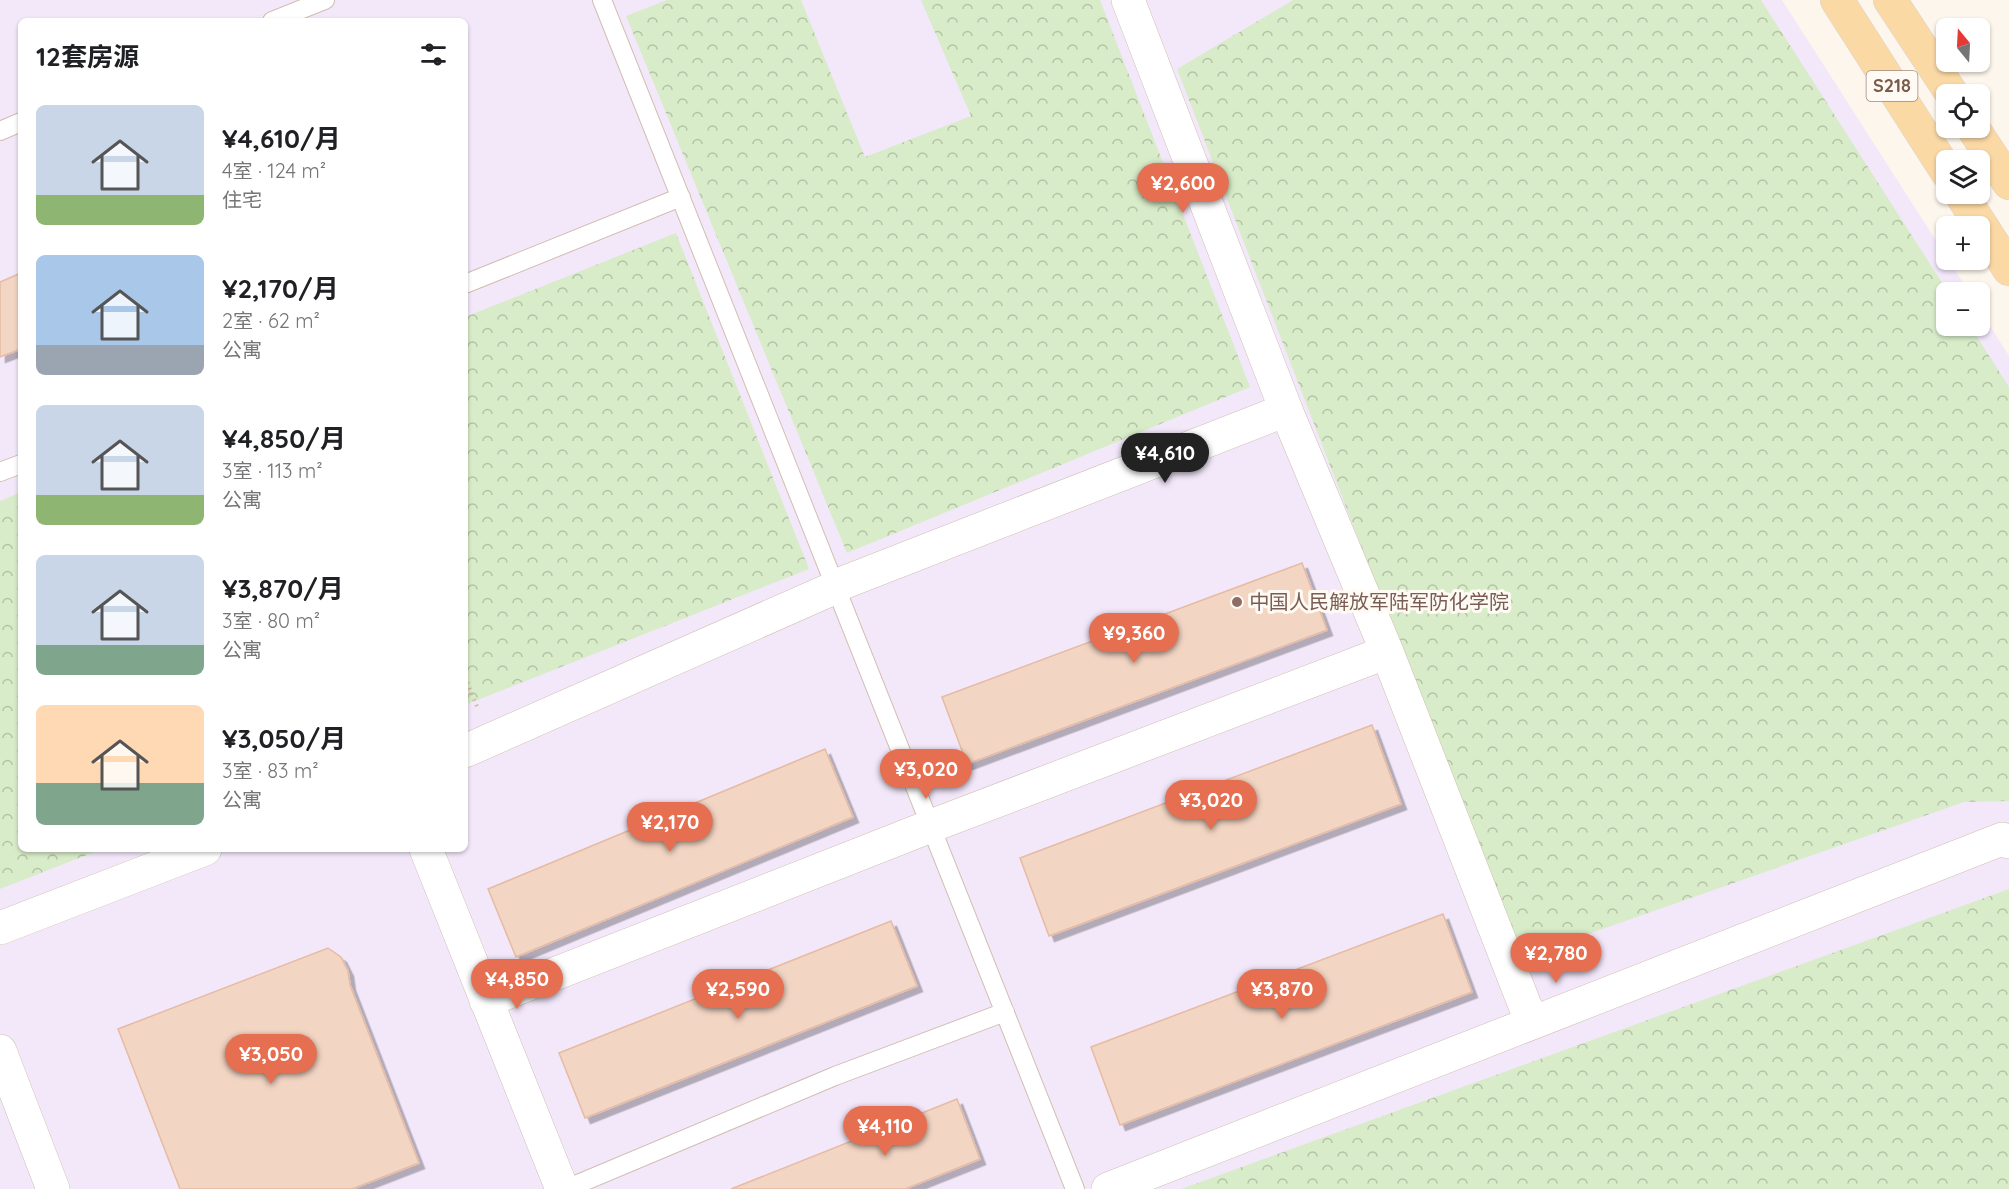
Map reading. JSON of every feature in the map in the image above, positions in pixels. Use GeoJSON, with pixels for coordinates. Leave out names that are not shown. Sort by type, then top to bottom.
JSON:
{"type":"FeatureCollection","features":[{"type":"Feature","properties":{"kind":"main road","name":"S218"},"geometry":{"type":"LineString","coordinates":[[1837,0],[1936,155]]}},
{"type":"Feature","properties":{"kind":"main road","name":"S218"},"geometry":{"type":"LineString","coordinates":[[1890,0],[1945,84]]}},
{"type":"Feature","properties":{"kind":"main road"},"geometry":{"type":"LineString","coordinates":[[1980,138],[2009,183]]}},
{"type":"Feature","properties":{"kind":"main road"},"geometry":{"type":"LineString","coordinates":[[1967,204],[2009,269]]}},
{"type":"Feature","properties":{"kind":"street"},"geometry":{"type":"LineString","coordinates":[[1128,0],[1286,410],[1387,652],[1531,1021]]}},
{"type":"Feature","properties":{"kind":"street"},"geometry":{"type":"LineString","coordinates":[[468,751],[834,588],[835,585],[1286,410]]}},
{"type":"Feature","properties":{"kind":"street"},"geometry":{"type":"LineString","coordinates":[[486,1000],[931,826],[1387,652]]}},
{"type":"Feature","properties":{"kind":"street"},"geometry":{"type":"LineString","coordinates":[[1108,1189],[1531,1021],[2002,840],[2009,842]]}},
{"type":"Feature","properties":{"kind":"street"},"geometry":{"type":"LineString","coordinates":[[0,928],[197,852]]}},
{"type":"Feature","properties":{"kind":"street"},"geometry":{"type":"LineString","coordinates":[[427,852],[564,1189]]}},
{"type":"Feature","properties":{"kind":"street"},"geometry":{"type":"LineString","coordinates":[[0,1051],[54,1189]]}},
{"type":"Feature","properties":{"kind":"lane"},"geometry":{"type":"LineString","coordinates":[[280,18],[325,0]]}},
{"type":"Feature","properties":{"kind":"lane"},"geometry":{"type":"LineString","coordinates":[[602,0],[1075,1189]]}},
{"type":"Feature","properties":{"kind":"lane"},"geometry":{"type":"LineString","coordinates":[[0,131],[18,123]]}},
{"type":"Feature","properties":{"kind":"lane"},"geometry":{"type":"LineString","coordinates":[[468,283],[681,197]]}},
{"type":"Feature","properties":{"kind":"lane"},"geometry":{"type":"LineString","coordinates":[[0,472],[18,465]]}},
{"type":"Feature","properties":{"kind":"lane"},"geometry":{"type":"LineString","coordinates":[[564,1189],[835,1076],[1005,1011]]}},
{"type":"Feature","properties":{"kind":"shaded area","name":"中国人民解放军陆军防化学院"},"geometry":{"type":"Polygon","coordinates":[[[0,0],[1782,0],[1936,240],[1936,270],[1955,270],[1963,282],[1936,282],[1936,336],[1990,336],[1990,326],[2009,356],[2009,1189],[0,1189],[0,0]]]}},
{"type":"Feature","properties":{"kind":"green space"},"geometry":{"type":"Polygon","coordinates":[[[667,0],[801,0],[865,157],[971,116],[921,0],[1100,0],[1250,387],[847,553],[626,16],[667,0]]]}},
{"type":"Feature","properties":{"kind":"green space"},"geometry":{"type":"Polygon","coordinates":[[[1293,0],[1761,0],[1942,282],[1936,282],[1936,336],[1976,336],[2009,387],[2009,801],[1964,802],[1520,958],[1177,69],[1293,0]]]}},
{"type":"Feature","properties":{"kind":"green space"},"geometry":{"type":"Polygon","coordinates":[[[676,233],[809,569],[468,704],[468,316],[676,233]]]}},
{"type":"Feature","properties":{"kind":"green space"},"geometry":{"type":"Polygon","coordinates":[[[18,493],[18,852],[94,852],[0,889],[0,501],[18,493]]]}},
{"type":"Feature","properties":{"kind":"green space"},"geometry":{"type":"Polygon","coordinates":[[[2009,889],[2009,1189],[1181,1189],[2009,889]]]}},
{"type":"Feature","properties":{"kind":"building"},"geometry":{"type":"Polygon","coordinates":[[[18,274],[18,350],[0,357],[0,282],[18,274]]]}},
{"type":"Feature","properties":{"kind":"building"},"geometry":{"type":"Polygon","coordinates":[[[1302,563],[1327,630],[967,764],[942,697],[1302,563]]]}},
{"type":"Feature","properties":{"kind":"building"},"geometry":{"type":"Polygon","coordinates":[[[1372,725],[1401,804],[1049,936],[1020,858],[1372,725]]]}},
{"type":"Feature","properties":{"kind":"building"},"geometry":{"type":"Polygon","coordinates":[[[825,749],[853,817],[516,957],[488,889],[825,749]]]}},
{"type":"Feature","properties":{"kind":"building"},"geometry":{"type":"Polygon","coordinates":[[[1443,914],[1472,992],[1120,1125],[1091,1047],[1443,914]]]}},
{"type":"Feature","properties":{"kind":"building"},"geometry":{"type":"Polygon","coordinates":[[[891,921],[917,986],[585,1118],[559,1053],[891,921]]]}},
{"type":"Feature","properties":{"kind":"building"},"geometry":{"type":"Polygon","coordinates":[[[328,948],[341,957],[348,971],[350,985],[419,1163],[352,1189],[180,1189],[118,1029],[328,948]]]}},
{"type":"Feature","properties":{"kind":"building"},"geometry":{"type":"Polygon","coordinates":[[[957,1099],[980,1159],[905,1189],[731,1189],[957,1099]]]}},
{"type":"Feature","properties":{"kind":"place","name":"中国人民解放军陆军防化学院"},"geometry":{"type":"Point","coordinates":[1237,602]}}]}
